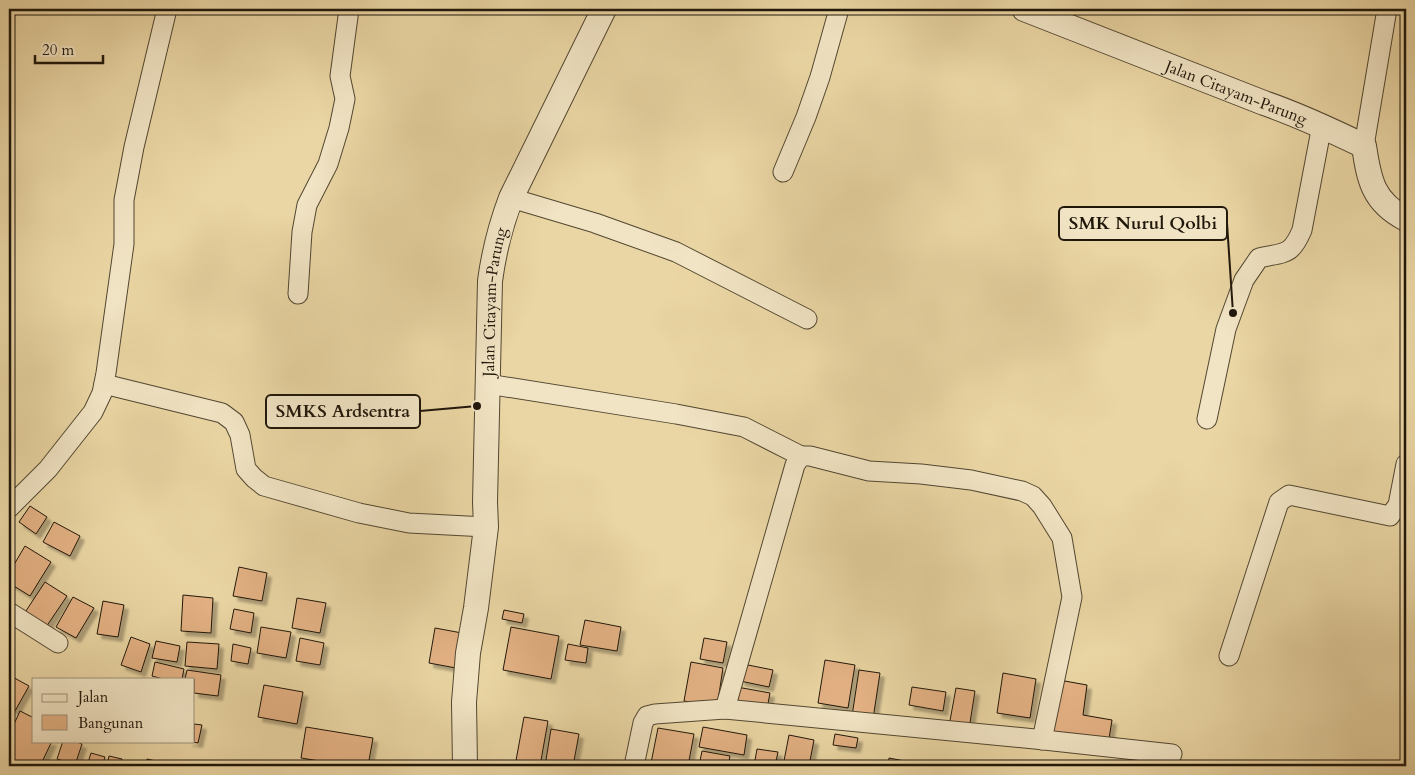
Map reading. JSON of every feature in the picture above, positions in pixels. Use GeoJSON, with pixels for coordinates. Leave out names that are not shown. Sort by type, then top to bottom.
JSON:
{"type":"FeatureCollection","features":[{"type":"Feature","properties":{"kind":"street"},"geometry":{"type":"LineString","coordinates":[[9,508],[48,469],[93,412],[102,393],[124,244],[124,200],[134,147],[167,9]]}},
{"type":"Feature","properties":{"kind":"street"},"geometry":{"type":"LineString","coordinates":[[298,294],[302,232],[308,205],[328,164],[346,99],[340,76],[349,9]]}},
{"type":"Feature","properties":{"kind":"street","name":"Jalan Citayam-Parung"},"geometry":{"type":"LineString","coordinates":[[465,766],[464,702],[468,653],[476,608],[486,527],[490,281],[498,236],[511,198],[604,9]]}},
{"type":"Feature","properties":{"kind":"street"},"geometry":{"type":"LineString","coordinates":[[783,172],[820,77],[839,9]]}},
{"type":"Feature","properties":{"kind":"street","name":"Jalan Citayam-Parung"},"geometry":{"type":"LineString","coordinates":[[1024,9],[1322,125],[1364,146]]}},
{"type":"Feature","properties":{"kind":"street"},"geometry":{"type":"LineString","coordinates":[[1387,9],[1364,146],[1368,173],[1376,194],[1394,212],[1406,219]]}},
{"type":"Feature","properties":{"kind":"street"},"geometry":{"type":"LineString","coordinates":[[1207,419],[1226,329],[1244,280],[1260,258],[1289,251],[1296,243],[1302,230],[1322,125]]}},
{"type":"Feature","properties":{"kind":"street"},"geometry":{"type":"LineString","coordinates":[[511,198],[595,223],[676,252],[807,319]]}},
{"type":"Feature","properties":{"kind":"street"},"geometry":{"type":"LineString","coordinates":[[104,384],[222,413],[234,422],[240,435],[246,469],[264,486],[359,513],[409,523],[486,527]]}},
{"type":"Feature","properties":{"kind":"street"},"geometry":{"type":"LineString","coordinates":[[488,384],[676,414],[744,427],[801,456],[810,456],[869,471],[971,480],[1022,491],[1033,496],[1042,506],[1062,538],[1072,597],[1042,740]]}},
{"type":"Feature","properties":{"kind":"street"},"geometry":{"type":"LineString","coordinates":[[725,710],[795,465],[801,456]]}},
{"type":"Feature","properties":{"kind":"street"},"geometry":{"type":"LineString","coordinates":[[1229,656],[1279,502],[1289,495],[1390,516],[1398,505],[1406,464]]}},
{"type":"Feature","properties":{"kind":"street"},"geometry":{"type":"LineString","coordinates":[[9,612],[58,643]]}},
{"type":"Feature","properties":{"kind":"street"},"geometry":{"type":"LineString","coordinates":[[634,766],[643,723],[647,716],[725,710],[1172,754]]}},
{"type":"Feature","properties":{"kind":"building"},"geometry":{"type":"Polygon","coordinates":[[[30,506],[47,517],[36,534],[19,522],[30,506]]]}},
{"type":"Feature","properties":{"kind":"building"},"geometry":{"type":"Polygon","coordinates":[[[54,522],[80,536],[70,556],[43,542],[54,522]]]}},
{"type":"Feature","properties":{"kind":"building"},"geometry":{"type":"Polygon","coordinates":[[[25,546],[51,562],[30,596],[9,583],[9,573],[25,546]]]}},
{"type":"Feature","properties":{"kind":"building"},"geometry":{"type":"Polygon","coordinates":[[[239,567],[267,573],[262,601],[233,596],[239,567]]]}},
{"type":"Feature","properties":{"kind":"building"},"geometry":{"type":"Polygon","coordinates":[[[45,582],[67,596],[44,630],[22,617],[45,582]]]}},
{"type":"Feature","properties":{"kind":"building"},"geometry":{"type":"Polygon","coordinates":[[[183,595],[213,598],[211,633],[181,631],[183,595]]]}},
{"type":"Feature","properties":{"kind":"building"},"geometry":{"type":"Polygon","coordinates":[[[73,597],[94,608],[76,638],[56,627],[73,597]]]}},
{"type":"Feature","properties":{"kind":"building"},"geometry":{"type":"Polygon","coordinates":[[[297,598],[326,603],[320,633],[292,628],[297,598]]]}},
{"type":"Feature","properties":{"kind":"building"},"geometry":{"type":"Polygon","coordinates":[[[103,601],[124,605],[118,637],[97,634],[103,601]]]}},
{"type":"Feature","properties":{"kind":"building"},"geometry":{"type":"Polygon","coordinates":[[[234,609],[254,613],[251,633],[230,629],[234,609]]]}},
{"type":"Feature","properties":{"kind":"building"},"geometry":{"type":"Polygon","coordinates":[[[504,610],[524,614],[522,623],[502,619],[504,610]]]}},
{"type":"Feature","properties":{"kind":"building"},"geometry":{"type":"Polygon","coordinates":[[[585,620],[621,627],[617,651],[580,645],[585,620]]]}},
{"type":"Feature","properties":{"kind":"building"},"geometry":{"type":"Polygon","coordinates":[[[261,627],[291,632],[286,658],[257,653],[261,627]]]}},
{"type":"Feature","properties":{"kind":"building"},"geometry":{"type":"Polygon","coordinates":[[[511,627],[559,636],[551,679],[503,670],[511,627]]]}},
{"type":"Feature","properties":{"kind":"building"},"geometry":{"type":"Polygon","coordinates":[[[435,628],[462,633],[456,668],[429,663],[435,628]]]}},
{"type":"Feature","properties":{"kind":"building"},"geometry":{"type":"Polygon","coordinates":[[[131,637],[150,644],[141,672],[121,665],[131,637]]]}},
{"type":"Feature","properties":{"kind":"building"},"geometry":{"type":"Polygon","coordinates":[[[300,638],[324,643],[320,665],[296,661],[300,638]]]}},
{"type":"Feature","properties":{"kind":"building"},"geometry":{"type":"Polygon","coordinates":[[[704,638],[727,642],[723,663],[700,659],[704,638]]]}},
{"type":"Feature","properties":{"kind":"building"},"geometry":{"type":"Polygon","coordinates":[[[156,641],[180,646],[177,662],[152,658],[156,641]]]}},
{"type":"Feature","properties":{"kind":"building"},"geometry":{"type":"Polygon","coordinates":[[[187,642],[219,644],[217,669],[185,666],[187,642]]]}},
{"type":"Feature","properties":{"kind":"building"},"geometry":{"type":"Polygon","coordinates":[[[233,644],[251,648],[248,664],[231,661],[233,644]]]}},
{"type":"Feature","properties":{"kind":"building"},"geometry":{"type":"Polygon","coordinates":[[[568,644],[588,648],[586,663],[565,660],[568,644]]]}},
{"type":"Feature","properties":{"kind":"building"},"geometry":{"type":"Polygon","coordinates":[[[825,660],[855,665],[848,708],[818,703],[825,660]]]}},
{"type":"Feature","properties":{"kind":"building"},"geometry":{"type":"Polygon","coordinates":[[[155,662],[184,669],[182,678],[159,678],[152,676],[155,662]]]}},
{"type":"Feature","properties":{"kind":"building"},"geometry":{"type":"Polygon","coordinates":[[[691,662],[723,668],[717,707],[684,701],[691,662]]]}},
{"type":"Feature","properties":{"kind":"building"},"geometry":{"type":"Polygon","coordinates":[[[743,664],[773,670],[769,687],[740,681],[743,664]]]}},
{"type":"Feature","properties":{"kind":"building"},"geometry":{"type":"Polygon","coordinates":[[[187,670],[221,675],[218,696],[195,693],[195,678],[185,678],[187,670]]]}},
{"type":"Feature","properties":{"kind":"building"},"geometry":{"type":"Polygon","coordinates":[[[859,670],[880,673],[873,719],[852,716],[859,670]]]}},
{"type":"Feature","properties":{"kind":"building"},"geometry":{"type":"Polygon","coordinates":[[[1003,673],[1036,679],[1030,718],[997,713],[1003,673]]]}},
{"type":"Feature","properties":{"kind":"building"},"geometry":{"type":"Polygon","coordinates":[[[9,675],[29,686],[15,711],[9,708],[9,675]]]}},
{"type":"Feature","properties":{"kind":"building"},"geometry":{"type":"Polygon","coordinates":[[[1059,680],[1087,685],[1083,715],[1112,720],[1108,745],[1050,736],[1059,680]]]}},
{"type":"Feature","properties":{"kind":"building"},"geometry":{"type":"Polygon","coordinates":[[[264,685],[303,692],[297,724],[258,717],[264,685]]]}},
{"type":"Feature","properties":{"kind":"building"},"geometry":{"type":"Polygon","coordinates":[[[737,687],[770,693],[767,709],[734,703],[737,687]]]}},
{"type":"Feature","properties":{"kind":"building"},"geometry":{"type":"Polygon","coordinates":[[[912,687],[946,692],[943,711],[909,705],[912,687]]]}},
{"type":"Feature","properties":{"kind":"building"},"geometry":{"type":"Polygon","coordinates":[[[956,688],[975,691],[969,729],[949,726],[956,688]]]}},
{"type":"Feature","properties":{"kind":"building"},"geometry":{"type":"Polygon","coordinates":[[[20,711],[32,717],[32,742],[52,742],[40,766],[23,766],[9,760],[9,735],[20,711]]]}},
{"type":"Feature","properties":{"kind":"building"},"geometry":{"type":"Polygon","coordinates":[[[524,717],[548,721],[540,766],[515,766],[524,717]]]}},
{"type":"Feature","properties":{"kind":"building"},"geometry":{"type":"Polygon","coordinates":[[[195,724],[202,725],[198,743],[193,742],[195,742],[195,724]]]}},
{"type":"Feature","properties":{"kind":"building"},"geometry":{"type":"Polygon","coordinates":[[[306,727],[373,738],[368,766],[351,766],[301,758],[306,727]]]}},
{"type":"Feature","properties":{"kind":"building"},"geometry":{"type":"Polygon","coordinates":[[[703,727],[747,735],[744,755],[699,747],[703,727]]]}},
{"type":"Feature","properties":{"kind":"building"},"geometry":{"type":"Polygon","coordinates":[[[658,728],[694,734],[688,766],[669,766],[651,763],[658,728]]]}},
{"type":"Feature","properties":{"kind":"building"},"geometry":{"type":"Polygon","coordinates":[[[551,729],[579,734],[573,766],[545,766],[551,729]]]}},
{"type":"Feature","properties":{"kind":"building"},"geometry":{"type":"Polygon","coordinates":[[[835,734],[858,738],[856,748],[833,745],[835,734]]]}},
{"type":"Feature","properties":{"kind":"building"},"geometry":{"type":"Polygon","coordinates":[[[789,735],[814,740],[809,766],[783,766],[789,735]]]}},
{"type":"Feature","properties":{"kind":"building"},"geometry":{"type":"Polygon","coordinates":[[[63,742],[82,744],[75,765],[57,759],[63,742]]]}},
{"type":"Feature","properties":{"kind":"building"},"geometry":{"type":"Polygon","coordinates":[[[757,749],[778,752],[775,766],[754,766],[757,749]]]}},
{"type":"Feature","properties":{"kind":"building"},"geometry":{"type":"Polygon","coordinates":[[[702,751],[730,756],[728,766],[699,766],[702,751]]]}},
{"type":"Feature","properties":{"kind":"building"},"geometry":{"type":"Polygon","coordinates":[[[91,753],[105,757],[102,766],[87,766],[91,753]]]}},
{"type":"Feature","properties":{"kind":"building"},"geometry":{"type":"Polygon","coordinates":[[[1131,753],[1181,763],[1181,766],[1129,766],[1131,753]]]}},
{"type":"Feature","properties":{"kind":"building"},"geometry":{"type":"Polygon","coordinates":[[[109,756],[122,759],[120,766],[107,766],[109,756]]]}},
{"type":"Feature","properties":{"kind":"building"},"geometry":{"type":"Polygon","coordinates":[[[889,758],[920,764],[920,766],[888,766],[889,758]]]}},
{"type":"Feature","properties":{"kind":"building"},"geometry":{"type":"Polygon","coordinates":[[[147,759],[173,765],[173,766],[146,766],[147,759]]]}},
{"type":"Feature","properties":{"kind":"building"},"geometry":{"type":"Polygon","coordinates":[[[1092,762],[1114,764],[1114,766],[1092,766],[1092,762]]]}},
{"type":"Feature","properties":{"kind":"place","name":"SMK Nurul Qolbi"},"geometry":{"type":"Point","coordinates":[1233,313]}},
{"type":"Feature","properties":{"kind":"place","name":"SMKS Ardsentra"},"geometry":{"type":"Point","coordinates":[477,406]}}]}
